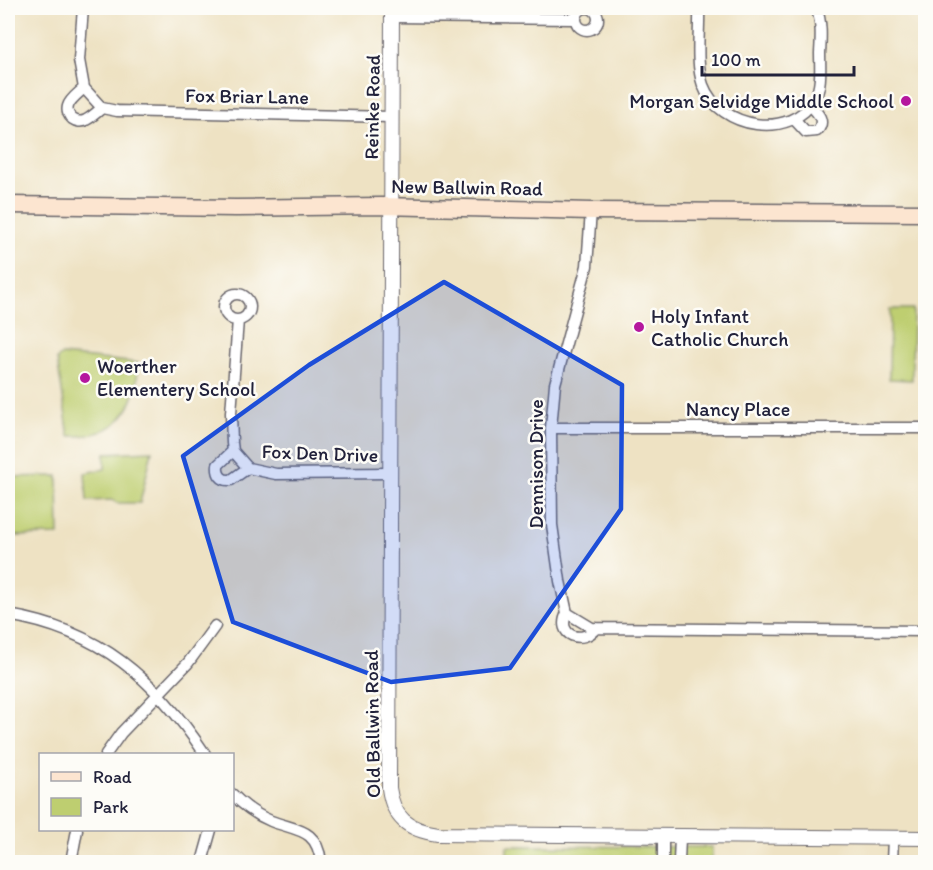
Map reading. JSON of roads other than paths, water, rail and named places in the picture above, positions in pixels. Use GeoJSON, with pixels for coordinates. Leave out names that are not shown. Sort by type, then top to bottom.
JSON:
{"type":"FeatureCollection","features":[{"type":"Feature","properties":{"kind":"main road","name":"New Ballwin Road"},"geometry":{"type":"LineString","coordinates":[[8,205],[224,208],[393,206],[591,211],[926,213]]}},
{"type":"Feature","properties":{"kind":"street"},"geometry":{"type":"LineString","coordinates":[[83,8],[79,60],[84,88],[102,108],[85,121],[78,122],[70,118],[67,110],[84,88]]}},
{"type":"Feature","properties":{"kind":"street"},"geometry":{"type":"LineString","coordinates":[[699,8],[701,79],[704,88],[715,104],[728,116],[746,122],[769,124],[785,123],[794,119],[802,114],[816,97],[820,81],[820,16],[816,8]]}},
{"type":"Feature","properties":{"kind":"street"},"geometry":{"type":"LineString","coordinates":[[392,12],[575,18]]}},
{"type":"Feature","properties":{"kind":"street","name":"Reinke Road"},"geometry":{"type":"LineString","coordinates":[[392,12],[391,193],[393,206]]}},
{"type":"Feature","properties":{"kind":"street"},"geometry":{"type":"LineString","coordinates":[[794,119],[806,132],[817,131],[821,125],[821,118],[810,105]]}},
{"type":"Feature","properties":{"kind":"street","name":"Fox Briar Lane"},"geometry":{"type":"LineString","coordinates":[[102,108],[117,111],[391,117]]}},
{"type":"Feature","properties":{"kind":"street","name":"Old Ballwin Road"},"geometry":{"type":"LineString","coordinates":[[393,206],[391,223],[389,788],[391,802],[397,813],[406,823],[417,829],[438,834],[926,838]]}},
{"type":"Feature","properties":{"kind":"street","name":"Dennison Drive"},"geometry":{"type":"LineString","coordinates":[[591,211],[587,266],[555,384],[551,428],[552,525],[567,613],[564,623],[565,630],[569,634],[582,637],[589,635],[596,628]]}},
{"type":"Feature","properties":{"kind":"street","name":"Fox Den Drive"},"geometry":{"type":"LineString","coordinates":[[238,320],[231,413],[232,451],[248,468],[276,474],[391,473]]}},
{"type":"Feature","properties":{"kind":"street","name":"Nancy Place"},"geometry":{"type":"LineString","coordinates":[[551,428],[926,428]]}},
{"type":"Feature","properties":{"kind":"street","name":"Fox Den Drive"},"geometry":{"type":"LineString","coordinates":[[232,451],[218,465],[220,476],[224,480],[231,480],[248,468]]}},
{"type":"Feature","properties":{"kind":"street","name":"Dennison Drive"},"geometry":{"type":"LineString","coordinates":[[567,613],[585,626],[596,628],[926,631]]}},
{"type":"Feature","properties":{"kind":"street"},"geometry":{"type":"LineString","coordinates":[[8,615],[50,625],[91,642],[128,666],[158,692],[180,718],[204,753]]}},
{"type":"Feature","properties":{"kind":"street"},"geometry":{"type":"LineString","coordinates":[[107,753],[121,733],[158,692],[188,663],[215,626]]}},
{"type":"Feature","properties":{"kind":"street"},"geometry":{"type":"LineString","coordinates":[[234,799],[258,815],[306,833],[317,844],[321,862]]}},
{"type":"Feature","properties":{"kind":"street"},"geometry":{"type":"LineString","coordinates":[[71,862],[77,831]]}},
{"type":"Feature","properties":{"kind":"street"},"geometry":{"type":"LineString","coordinates":[[202,862],[211,831]]}},
{"type":"Feature","properties":{"kind":"street"},"geometry":{"type":"LineString","coordinates":[[663,837],[663,862]]}},
{"type":"Feature","properties":{"kind":"street"},"geometry":{"type":"LineString","coordinates":[[679,862],[680,837]]}},
{"type":"Feature","properties":{"kind":"street"},"geometry":{"type":"LineString","coordinates":[[892,862],[893,838]]}},
{"type":"Feature","properties":{"kind":"place","name":"Morgan Selvidge Middle School"},"geometry":{"type":"Point","coordinates":[906,101]}},
{"type":"Feature","properties":{"kind":"place","name":"Holy Infant Catholic Church"},"geometry":{"type":"Point","coordinates":[639,327]}},
{"type":"Feature","properties":{"kind":"place","name":"Woerther Elementery School"},"geometry":{"type":"Point","coordinates":[85,378]}}]}
